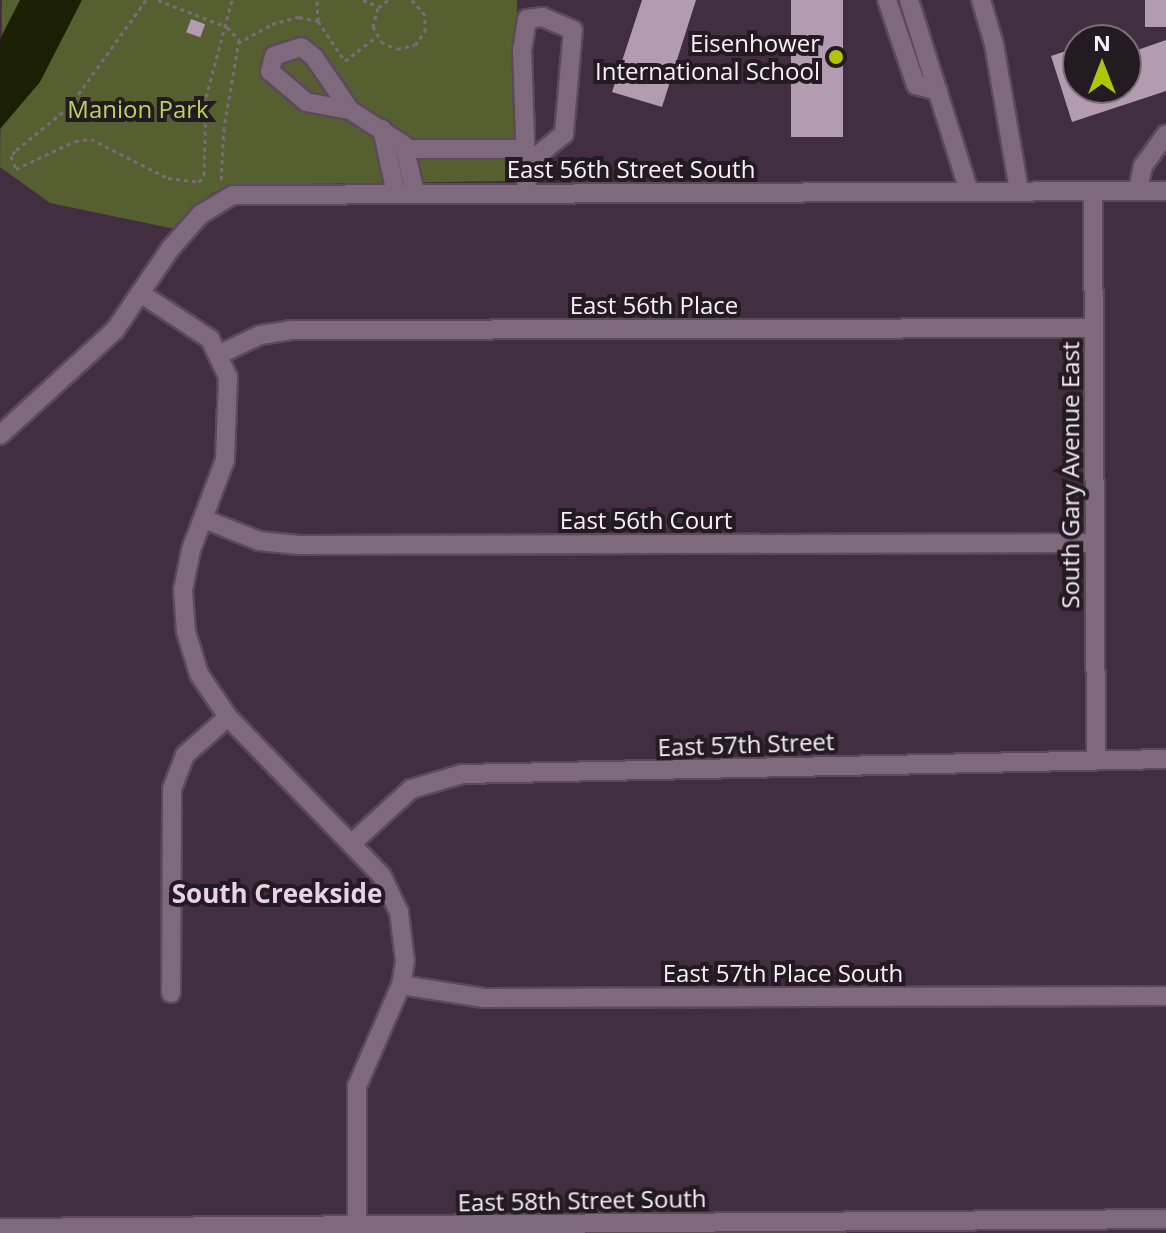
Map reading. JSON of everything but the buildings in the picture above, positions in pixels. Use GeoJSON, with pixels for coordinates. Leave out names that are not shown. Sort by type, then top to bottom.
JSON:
{"type":"FeatureCollection","features":[{"type":"Feature","properties":{"kind":"street"},"geometry":{"type":"LineString","coordinates":[[887,0],[916,85],[938,91]]}},
{"type":"Feature","properties":{"kind":"street"},"geometry":{"type":"LineString","coordinates":[[909,0],[969,191]]}},
{"type":"Feature","properties":{"kind":"street"},"geometry":{"type":"LineString","coordinates":[[981,0],[994,44],[1019,191]]}},
{"type":"Feature","properties":{"kind":"street"},"geometry":{"type":"LineString","coordinates":[[350,110],[407,149],[525,157],[564,134],[573,30],[543,17],[527,19],[525,32],[525,157],[527,193]]}},
{"type":"Feature","properties":{"kind":"street"},"geometry":{"type":"LineString","coordinates":[[382,129],[396,193]]}},
{"type":"Feature","properties":{"kind":"street"},"geometry":{"type":"LineString","coordinates":[[1138,191],[1143,166],[1166,134]]}},
{"type":"Feature","properties":{"kind":"street"},"geometry":{"type":"LineString","coordinates":[[407,149],[415,193]]}},
{"type":"Feature","properties":{"kind":"street","name":"South Gary Avenue East"},"geometry":{"type":"LineString","coordinates":[[1093,191],[1096,759]]}},
{"type":"Feature","properties":{"kind":"street","name":"East 56th Street South"},"geometry":{"type":"LineString","coordinates":[[140,293],[201,214],[233,195],[1166,191]]}},
{"type":"Feature","properties":{"kind":"street"},"geometry":{"type":"LineString","coordinates":[[0,435],[45,389],[96,349],[140,293],[195,328],[220,354],[230,395],[228,436],[185,571],[184,611],[199,674],[228,717],[382,876],[399,912],[405,961],[401,985],[357,1086],[357,1227]]}},
{"type":"Feature","properties":{"kind":"street","name":"East 56th Place"},"geometry":{"type":"LineString","coordinates":[[220,354],[260,335],[290,330],[1093,328]]}},
{"type":"Feature","properties":{"kind":"street","name":"East 56th Court"},"geometry":{"type":"LineString","coordinates":[[204,519],[259,541],[290,545],[1094,543]]}},
{"type":"Feature","properties":{"kind":"street"},"geometry":{"type":"LineString","coordinates":[[171,993],[172,789],[185,755],[228,717]]}},
{"type":"Feature","properties":{"kind":"street","name":"East 57th Street"},"geometry":{"type":"LineString","coordinates":[[351,844],[411,789],[462,774],[1166,759]]}},
{"type":"Feature","properties":{"kind":"street","name":"East 57th Place South"},"geometry":{"type":"LineString","coordinates":[[401,985],[484,998],[1166,996]]}},
{"type":"Feature","properties":{"kind":"street","name":"East 58th Street South"},"geometry":{"type":"LineString","coordinates":[[0,1228],[219,1230],[357,1227],[483,1230],[962,1226],[1166,1219]]}},
{"type":"Feature","properties":{"kind":"path"},"geometry":{"type":"LineString","coordinates":[[146,0],[69,107],[11,156],[16,169],[75,141],[91,139],[168,178],[199,182],[204,175],[206,97],[232,0]]}},
{"type":"Feature","properties":{"kind":"path"},"geometry":{"type":"LineString","coordinates":[[158,0],[236,32],[238,43],[224,128],[221,192]]}},
{"type":"Feature","properties":{"kind":"path"},"geometry":{"type":"LineString","coordinates":[[317,0],[318,21],[345,61],[377,36]]}},
{"type":"Feature","properties":{"kind":"path"},"geometry":{"type":"LineString","coordinates":[[363,0],[380,6]]}},
{"type":"Feature","properties":{"kind":"path"},"geometry":{"type":"LineString","coordinates":[[388,0],[374,17],[377,36],[397,49],[421,39],[425,15],[412,0]]}},
{"type":"Feature","properties":{"kind":"path"},"geometry":{"type":"LineString","coordinates":[[238,43],[272,24],[299,17],[318,21]]}},
{"type":"Feature","properties":{"kind":"green space","name":"Manion Park"},"geometry":{"type":"Polygon","coordinates":[[[2,0],[517,0],[516,181],[241,185],[212,193],[175,229],[50,203],[0,167],[2,0]]]}},
{"type":"Feature","properties":{"kind":"shaded area"},"geometry":{"type":"Polygon","coordinates":[[[20,0],[82,0],[40,82],[0,129],[0,39],[20,0]]]}},
{"type":"Feature","properties":{"kind":"place","name":"Eisenhower International School"},"geometry":{"type":"Point","coordinates":[836,57]}},
{"type":"Feature","properties":{"kind":"district","name":"South Creekside"},"geometry":{"type":"Point","coordinates":[277,894]}}]}
